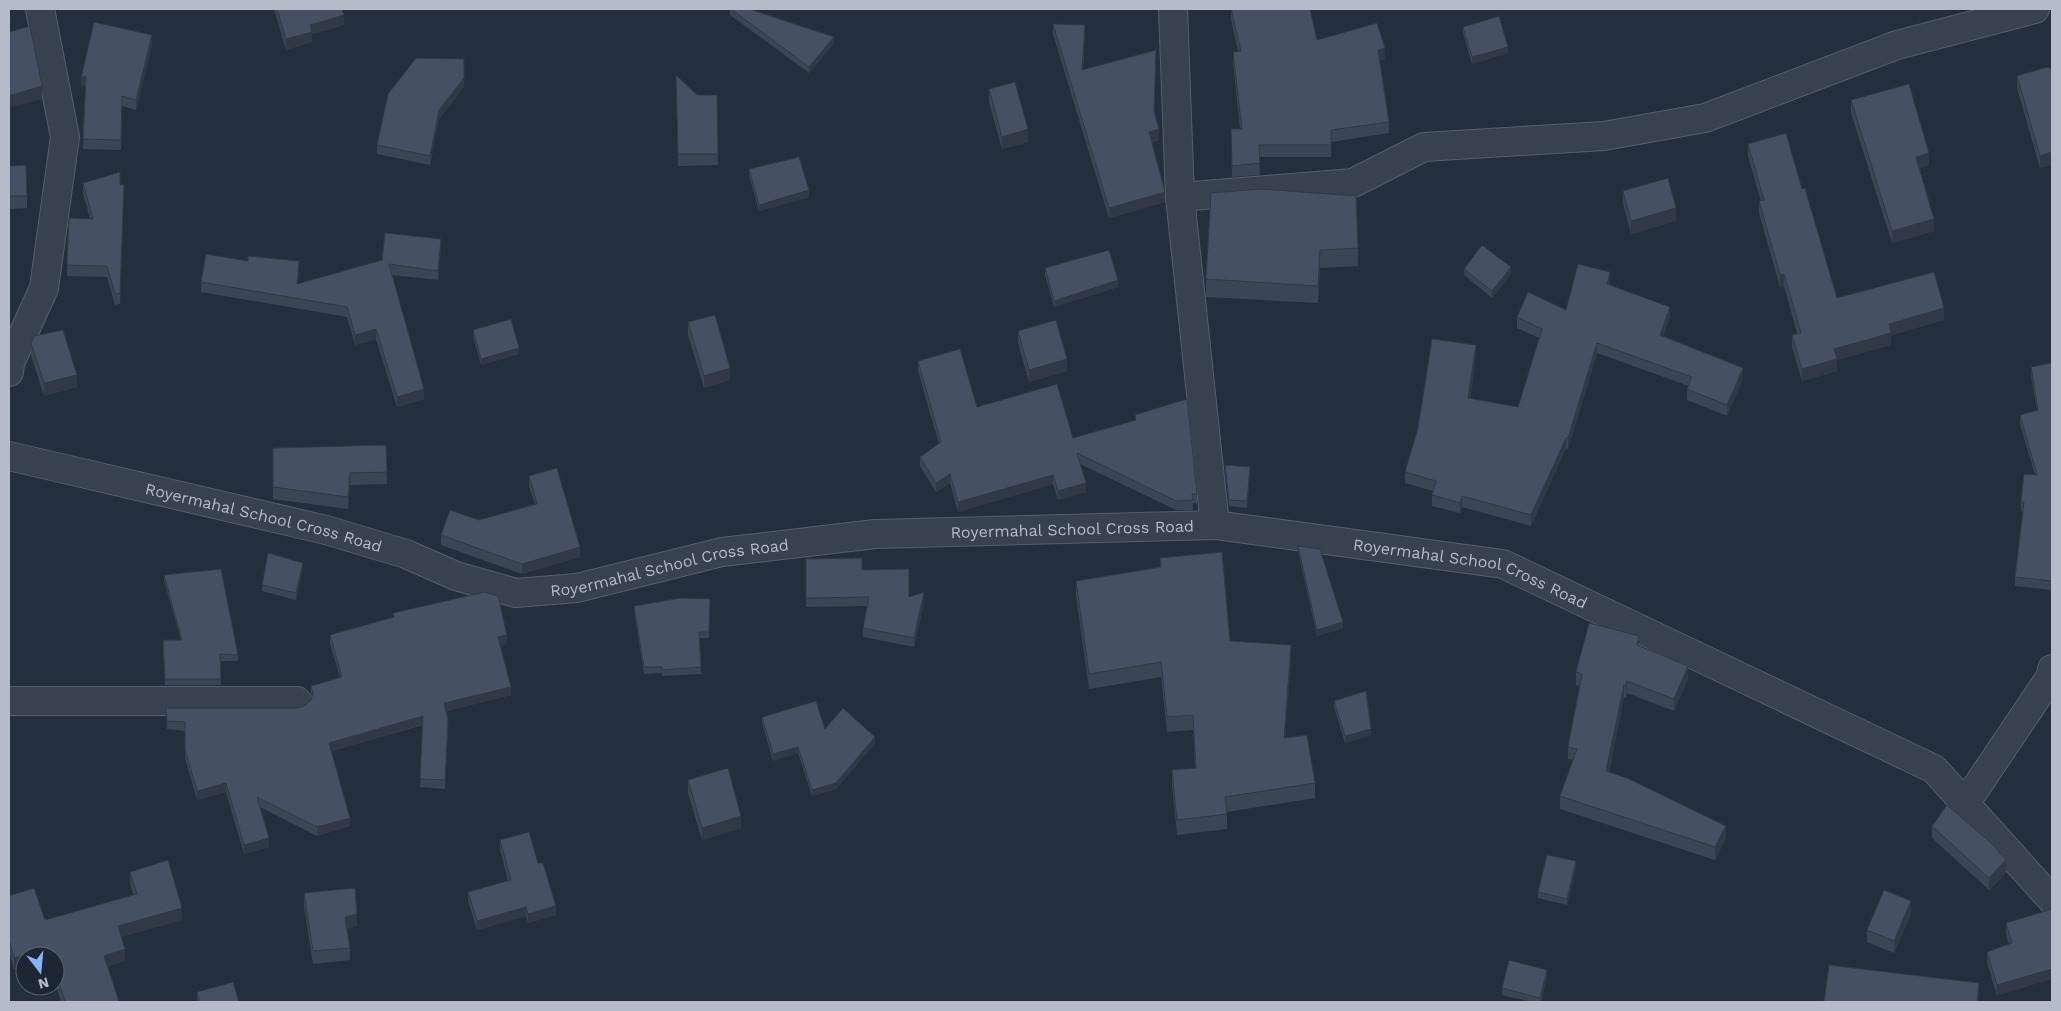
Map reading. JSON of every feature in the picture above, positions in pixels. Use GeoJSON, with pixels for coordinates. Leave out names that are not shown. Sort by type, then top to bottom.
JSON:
{"type":"FeatureCollection","features":[{"type":"Feature","properties":{"kind":"street"},"geometry":{"type":"LineString","coordinates":[[9,372],[10,363],[44,288],[65,137],[40,9]]}},
{"type":"Feature","properties":{"kind":"street"},"geometry":{"type":"LineString","coordinates":[[1173,9],[1180,197],[1216,525]]}},
{"type":"Feature","properties":{"kind":"street"},"geometry":{"type":"LineString","coordinates":[[1180,197],[1353,183],[1424,147],[1604,136],[1705,118],[1897,45],[2035,9]]}},
{"type":"Feature","properties":{"kind":"street","name":"Royermahal School Cross Road"},"geometry":{"type":"LineString","coordinates":[[9,456],[326,530],[406,554],[456,576],[516,593],[577,588],[722,552],[874,534],[1216,525],[1502,564],[1934,769],[2052,900]]}},
{"type":"Feature","properties":{"kind":"street"},"geometry":{"type":"LineString","coordinates":[[1965,804],[2051,676],[2052,669]]}},
{"type":"Feature","properties":{"kind":"street"},"geometry":{"type":"LineString","coordinates":[[9,701],[297,700]]}},
{"type":"Feature","properties":{"kind":"building"},"geometry":{"type":"Polygon","coordinates":[[[277,9],[342,9],[344,15],[310,25],[312,32],[286,39],[277,9]]]}},
{"type":"Feature","properties":{"kind":"building"},"geometry":{"type":"Polygon","coordinates":[[[731,9],[749,9],[834,37],[809,67],[731,9]]]}},
{"type":"Feature","properties":{"kind":"building"},"geometry":{"type":"Polygon","coordinates":[[[1231,9],[1310,9],[1317,40],[1377,23],[1385,48],[1378,50],[1389,122],[1331,130],[1331,145],[1259,145],[1260,163],[1232,166],[1231,129],[1242,129],[1233,52],[1241,51],[1231,9]]]}},
{"type":"Feature","properties":{"kind":"building"},"geometry":{"type":"Polygon","coordinates":[[[1499,16],[1508,47],[1472,57],[1463,27],[1499,16]]]}},
{"type":"Feature","properties":{"kind":"building"},"geometry":{"type":"Polygon","coordinates":[[[94,22],[152,35],[136,100],[122,96],[121,140],[83,139],[86,76],[81,78],[94,22]]]}},
{"type":"Feature","properties":{"kind":"building"},"geometry":{"type":"Polygon","coordinates":[[[1053,24],[1085,25],[1082,70],[1156,50],[1154,111],[1159,129],[1149,132],[1165,192],[1109,208],[1053,24]]]}},
{"type":"Feature","properties":{"kind":"building"},"geometry":{"type":"Polygon","coordinates":[[[30,26],[42,86],[9,96],[9,32],[30,26]]]}},
{"type":"Feature","properties":{"kind":"building"},"geometry":{"type":"Polygon","coordinates":[[[416,58],[464,59],[464,78],[439,110],[430,156],[377,145],[388,94],[416,58]]]}},
{"type":"Feature","properties":{"kind":"building"},"geometry":{"type":"Polygon","coordinates":[[[2047,67],[2052,69],[2052,152],[2040,156],[2017,76],[2047,67]]]}},
{"type":"Feature","properties":{"kind":"building"},"geometry":{"type":"Polygon","coordinates":[[[676,75],[697,95],[717,95],[718,154],[678,154],[676,75]]]}},
{"type":"Feature","properties":{"kind":"building"},"geometry":{"type":"Polygon","coordinates":[[[1015,82],[1028,129],[1002,137],[989,89],[1015,82]]]}},
{"type":"Feature","properties":{"kind":"building"},"geometry":{"type":"Polygon","coordinates":[[[1909,84],[1929,153],[1916,157],[1934,219],[1892,231],[1851,100],[1909,84]]]}},
{"type":"Feature","properties":{"kind":"building"},"geometry":{"type":"Polygon","coordinates":[[[1786,133],[1802,189],[1805,188],[1837,298],[1934,272],[1944,308],[1889,324],[1891,333],[1834,349],[1837,359],[1802,369],[1792,335],[1801,333],[1784,274],[1780,275],[1759,201],[1764,200],[1748,144],[1786,133]]]}},
{"type":"Feature","properties":{"kind":"building"},"geometry":{"type":"Polygon","coordinates":[[[799,157],[809,190],[759,205],[749,169],[799,157]]]}},
{"type":"Feature","properties":{"kind":"building"},"geometry":{"type":"Polygon","coordinates":[[[26,165],[27,196],[9,196],[9,166],[26,165]]]}},
{"type":"Feature","properties":{"kind":"building"},"geometry":{"type":"Polygon","coordinates":[[[120,172],[120,185],[124,184],[120,293],[115,294],[107,266],[67,265],[69,218],[93,219],[83,183],[120,172]]]}},
{"type":"Feature","properties":{"kind":"building"},"geometry":{"type":"Polygon","coordinates":[[[1668,178],[1676,208],[1631,221],[1623,191],[1668,178]]]}},
{"type":"Feature","properties":{"kind":"building"},"geometry":{"type":"Polygon","coordinates":[[[1261,189],[1356,196],[1358,248],[1320,250],[1318,286],[1206,279],[1211,193],[1261,189]]]}},
{"type":"Feature","properties":{"kind":"building"},"geometry":{"type":"Polygon","coordinates":[[[385,233],[441,239],[438,271],[389,264],[424,389],[397,397],[376,329],[355,335],[347,307],[201,282],[206,254],[248,261],[248,256],[299,261],[297,284],[382,260],[385,233]]]}},
{"type":"Feature","properties":{"kind":"building"},"geometry":{"type":"Polygon","coordinates":[[[1482,245],[1511,267],[1492,291],[1464,269],[1482,245]]]}},
{"type":"Feature","properties":{"kind":"building"},"geometry":{"type":"Polygon","coordinates":[[[1109,250],[1118,280],[1054,301],[1045,268],[1109,250]]]}},
{"type":"Feature","properties":{"kind":"building"},"geometry":{"type":"Polygon","coordinates":[[[1578,264],[1610,272],[1607,284],[1670,307],[1660,335],[1743,368],[1727,405],[1687,389],[1692,377],[1597,343],[1568,438],[1566,438],[1531,515],[1462,496],[1460,503],[1432,495],[1436,481],[1405,472],[1418,428],[1432,339],[1476,345],[1468,398],[1518,407],[1542,329],[1517,317],[1528,292],[1566,310],[1578,264]]]}},
{"type":"Feature","properties":{"kind":"building"},"geometry":{"type":"Polygon","coordinates":[[[715,315],[730,368],[704,376],[688,322],[715,315]]]}},
{"type":"Feature","properties":{"kind":"building"},"geometry":{"type":"Polygon","coordinates":[[[511,319],[519,348],[481,359],[473,330],[511,319]]]}},
{"type":"Feature","properties":{"kind":"building"},"geometry":{"type":"Polygon","coordinates":[[[1056,320],[1067,359],[1029,370],[1018,331],[1056,320]]]}},
{"type":"Feature","properties":{"kind":"building"},"geometry":{"type":"Polygon","coordinates":[[[63,330],[77,375],[44,383],[31,343],[34,336],[63,330]]]}},
{"type":"Feature","properties":{"kind":"building"},"geometry":{"type":"Polygon","coordinates":[[[960,349],[977,407],[1057,384],[1073,438],[1136,420],[1135,415],[1187,399],[1197,494],[1192,494],[1193,500],[1176,501],[1077,453],[1086,483],[1058,491],[1053,475],[958,502],[950,474],[936,483],[920,457],[941,442],[918,361],[960,349]]]}},
{"type":"Feature","properties":{"kind":"building"},"geometry":{"type":"Polygon","coordinates":[[[2052,363],[2052,581],[2015,577],[2024,502],[2021,502],[2024,474],[2037,475],[2020,415],[2038,410],[2031,367],[2052,363]]]}},
{"type":"Feature","properties":{"kind":"building"},"geometry":{"type":"Polygon","coordinates":[[[386,445],[387,472],[350,473],[348,497],[273,487],[273,448],[386,445]]]}},
{"type":"Feature","properties":{"kind":"building"},"geometry":{"type":"Polygon","coordinates":[[[1225,465],[1250,467],[1247,501],[1229,500],[1225,465]]]}},
{"type":"Feature","properties":{"kind":"building"},"geometry":{"type":"Polygon","coordinates":[[[557,468],[580,547],[522,564],[441,535],[450,510],[479,520],[537,504],[529,476],[557,468]]]}},
{"type":"Feature","properties":{"kind":"building"},"geometry":{"type":"Polygon","coordinates":[[[1298,546],[1320,549],[1343,622],[1317,630],[1298,546]]]}},
{"type":"Feature","properties":{"kind":"building"},"geometry":{"type":"Polygon","coordinates":[[[1222,552],[1230,641],[1291,645],[1284,738],[1307,735],[1315,783],[1225,797],[1227,814],[1177,820],[1172,770],[1196,768],[1193,715],[1167,717],[1161,662],[1089,674],[1076,581],[1161,567],[1160,558],[1222,552]]]}},
{"type":"Feature","properties":{"kind":"building"},"geometry":{"type":"Polygon","coordinates":[[[268,553],[303,563],[296,593],[262,585],[268,553]]]}},
{"type":"Feature","properties":{"kind":"building"},"geometry":{"type":"Polygon","coordinates":[[[862,558],[862,570],[909,569],[909,597],[924,592],[914,638],[863,628],[869,597],[806,598],[806,559],[862,558]]]}},
{"type":"Feature","properties":{"kind":"building"},"geometry":{"type":"Polygon","coordinates":[[[221,569],[238,655],[220,654],[221,679],[165,679],[163,640],[182,640],[164,575],[221,569]]]}},
{"type":"Feature","properties":{"kind":"building"},"geometry":{"type":"Polygon","coordinates":[[[485,592],[498,596],[507,635],[498,637],[511,687],[444,703],[448,720],[445,780],[420,779],[423,716],[329,743],[350,818],[317,827],[257,797],[269,838],[244,845],[226,783],[197,791],[185,750],[185,722],[167,721],[166,708],[297,708],[304,706],[311,700],[313,693],[311,686],[342,677],[330,635],[394,617],[393,613],[485,592]]]}},
{"type":"Feature","properties":{"kind":"building"},"geometry":{"type":"Polygon","coordinates":[[[681,598],[710,599],[709,632],[699,632],[701,667],[662,670],[662,667],[644,667],[634,606],[681,598]]]}},
{"type":"Feature","properties":{"kind":"building"},"geometry":{"type":"Polygon","coordinates":[[[1589,623],[1639,636],[1637,645],[1688,666],[1674,699],[1627,681],[1626,686],[1624,685],[1606,771],[1627,778],[1726,826],[1715,847],[1560,796],[1577,749],[1568,747],[1582,674],[1576,672],[1589,623]]]}},
{"type":"Feature","properties":{"kind":"building"},"geometry":{"type":"Polygon","coordinates":[[[1366,691],[1371,729],[1345,736],[1334,701],[1366,691]]]}},
{"type":"Feature","properties":{"kind":"building"},"geometry":{"type":"Polygon","coordinates":[[[816,701],[825,729],[843,708],[875,737],[836,783],[812,790],[798,747],[773,754],[762,717],[816,701]]]}},
{"type":"Feature","properties":{"kind":"building"},"geometry":{"type":"Polygon","coordinates":[[[728,768],[741,816],[702,828],[688,780],[728,768]]]}},
{"type":"Feature","properties":{"kind":"building"},"geometry":{"type":"Polygon","coordinates":[[[1947,805],[1991,843],[2006,860],[1989,878],[1932,826],[1947,805]]]}},
{"type":"Feature","properties":{"kind":"building"},"geometry":{"type":"Polygon","coordinates":[[[529,832],[538,863],[543,863],[556,906],[528,914],[526,907],[477,921],[468,892],[511,880],[500,840],[529,832]]]}},
{"type":"Feature","properties":{"kind":"building"},"geometry":{"type":"Polygon","coordinates":[[[1547,855],[1576,861],[1567,899],[1538,892],[1547,855]]]}},
{"type":"Feature","properties":{"kind":"building"},"geometry":{"type":"Polygon","coordinates":[[[168,860],[182,908],[118,926],[125,949],[104,956],[119,1002],[65,1002],[63,996],[65,996],[65,946],[15,946],[14,958],[9,939],[9,896],[34,888],[45,920],[137,894],[130,872],[168,860]]]}},
{"type":"Feature","properties":{"kind":"building"},"geometry":{"type":"Polygon","coordinates":[[[355,888],[357,914],[345,917],[350,948],[313,951],[304,893],[355,888]]]}},
{"type":"Feature","properties":{"kind":"building"},"geometry":{"type":"Polygon","coordinates":[[[1884,890],[1911,901],[1894,941],[1867,930],[1884,890]]]}},
{"type":"Feature","properties":{"kind":"building"},"geometry":{"type":"Polygon","coordinates":[[[2052,909],[2052,969],[1997,985],[1987,952],[2012,943],[2006,923],[2052,909]]]}},
{"type":"Feature","properties":{"kind":"building"},"geometry":{"type":"Polygon","coordinates":[[[1509,960],[1547,970],[1540,998],[1502,988],[1509,960]]]}},
{"type":"Feature","properties":{"kind":"building"},"geometry":{"type":"Polygon","coordinates":[[[1829,965],[1979,983],[1977,1002],[1824,1002],[1829,965]]]}},
{"type":"Feature","properties":{"kind":"building"},"geometry":{"type":"Polygon","coordinates":[[[233,982],[239,1002],[200,1002],[197,992],[233,982]]]}}]}
